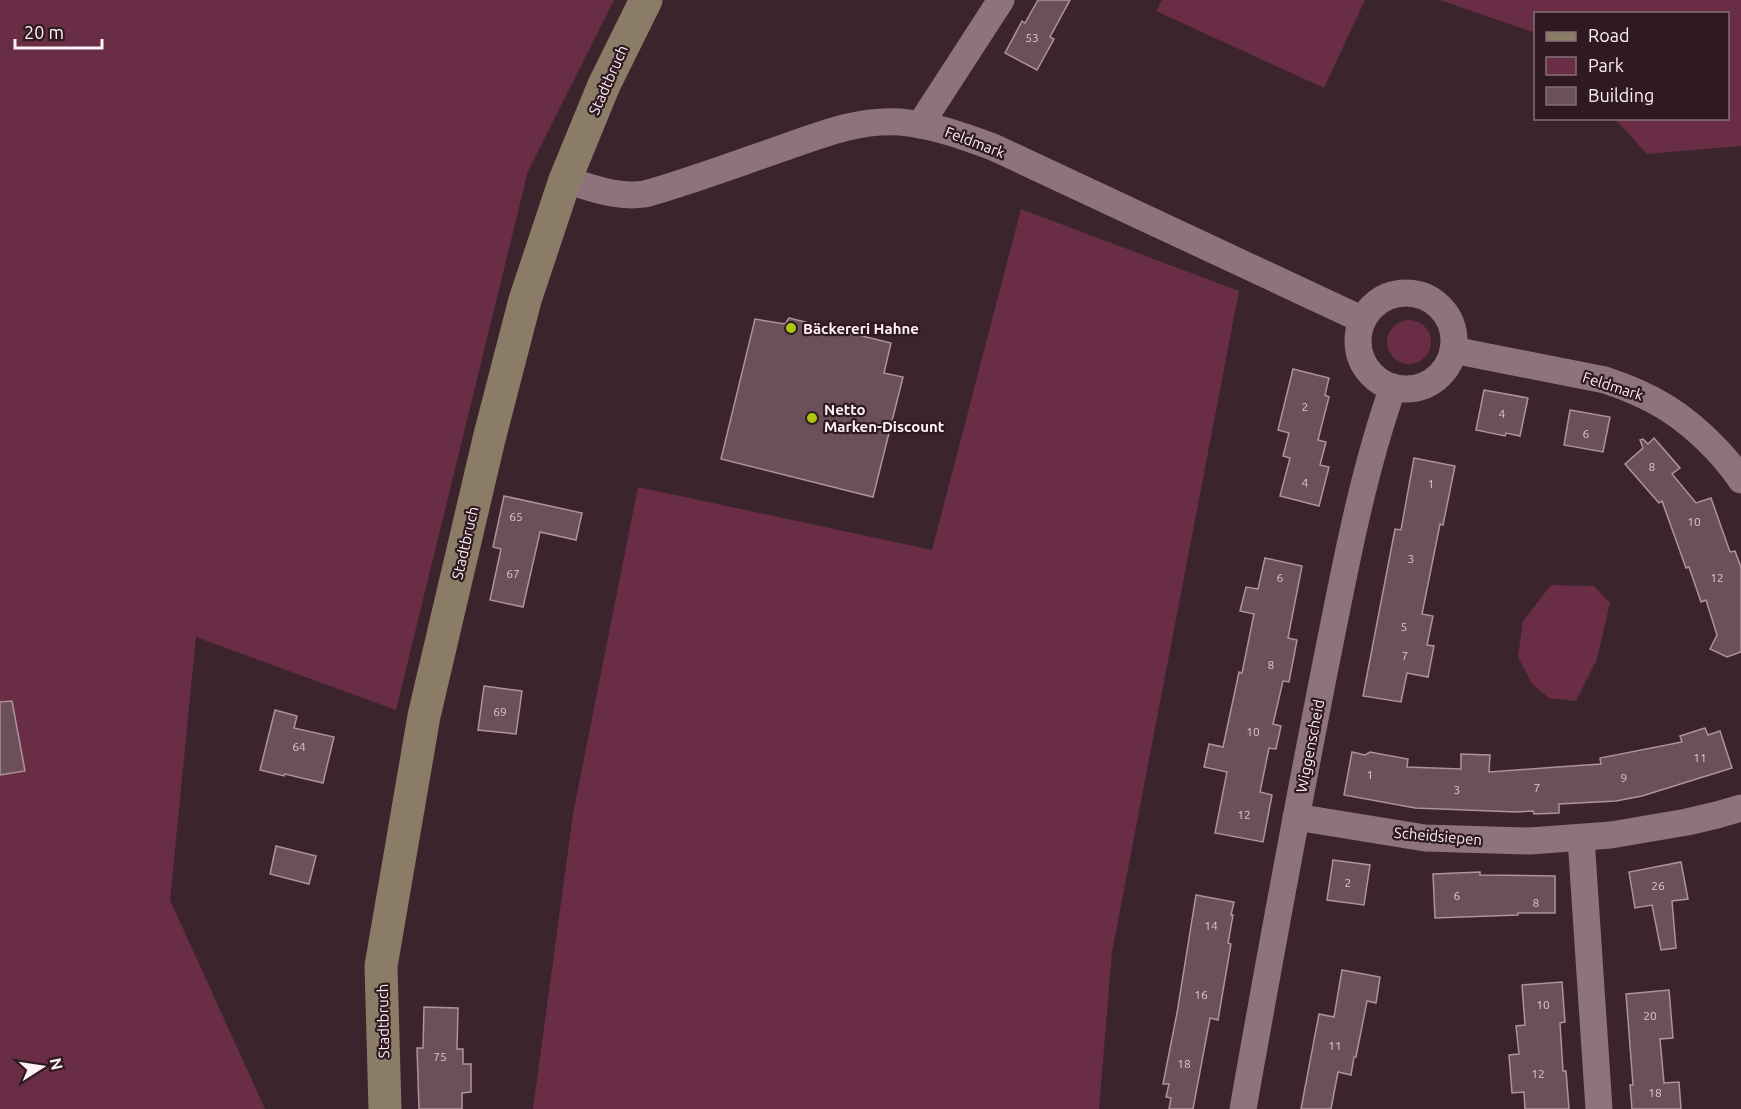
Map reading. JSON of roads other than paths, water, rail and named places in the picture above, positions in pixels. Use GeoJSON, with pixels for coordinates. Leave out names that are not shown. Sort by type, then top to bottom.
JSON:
{"type":"FeatureCollection","features":[{"type":"Feature","properties":{"kind":"street","name":"Stadtbruch"},"geometry":{"type":"LineString","coordinates":[[385,1109],[381,966],[424,716],[489,439],[525,300],[565,180],[604,85],[646,0]]}},
{"type":"Feature","properties":{"kind":"street"},"geometry":{"type":"LineString","coordinates":[[920,125],[1001,0]]}},
{"type":"Feature","properties":{"kind":"street","name":"Feldmark"},"geometry":{"type":"LineString","coordinates":[[565,180],[617,195],[645,194],[840,129],[876,122],[900,122],[944,129],[993,147],[1363,320]]}},
{"type":"Feature","properties":{"kind":"street"},"geometry":{"type":"LineString","coordinates":[[1401,293],[1417,294],[1430,299],[1442,308],[1450,321],[1454,335],[1453,350],[1448,365],[1438,377],[1424,385],[1409,389],[1393,387],[1378,380],[1366,368],[1360,353],[1358,336],[1363,320],[1372,307],[1385,297],[1401,293]]}},
{"type":"Feature","properties":{"kind":"street","name":"Feldmark"},"geometry":{"type":"LineString","coordinates":[[1453,350],[1605,380],[1653,399],[1698,430],[1741,480]]}},
{"type":"Feature","properties":{"kind":"street","name":"Wiggenscheid"},"geometry":{"type":"LineString","coordinates":[[1243,1109],[1296,817],[1367,471],[1393,387]]}},
{"type":"Feature","properties":{"kind":"street","name":"Scheidsiepen"},"geometry":{"type":"LineString","coordinates":[[1296,817],[1425,838],[1530,841],[1611,835],[1687,822],[1741,808]]}},
{"type":"Feature","properties":{"kind":"street"},"geometry":{"type":"LineString","coordinates":[[1581,838],[1599,1109]]}},
{"type":"Feature","properties":{"kind":"place","name":"Bäckereri Hahne"},"geometry":{"type":"Point","coordinates":[791,328]}},
{"type":"Feature","properties":{"kind":"place","name":"Netto Marken-Discount"},"geometry":{"type":"Point","coordinates":[812,418]}}]}
